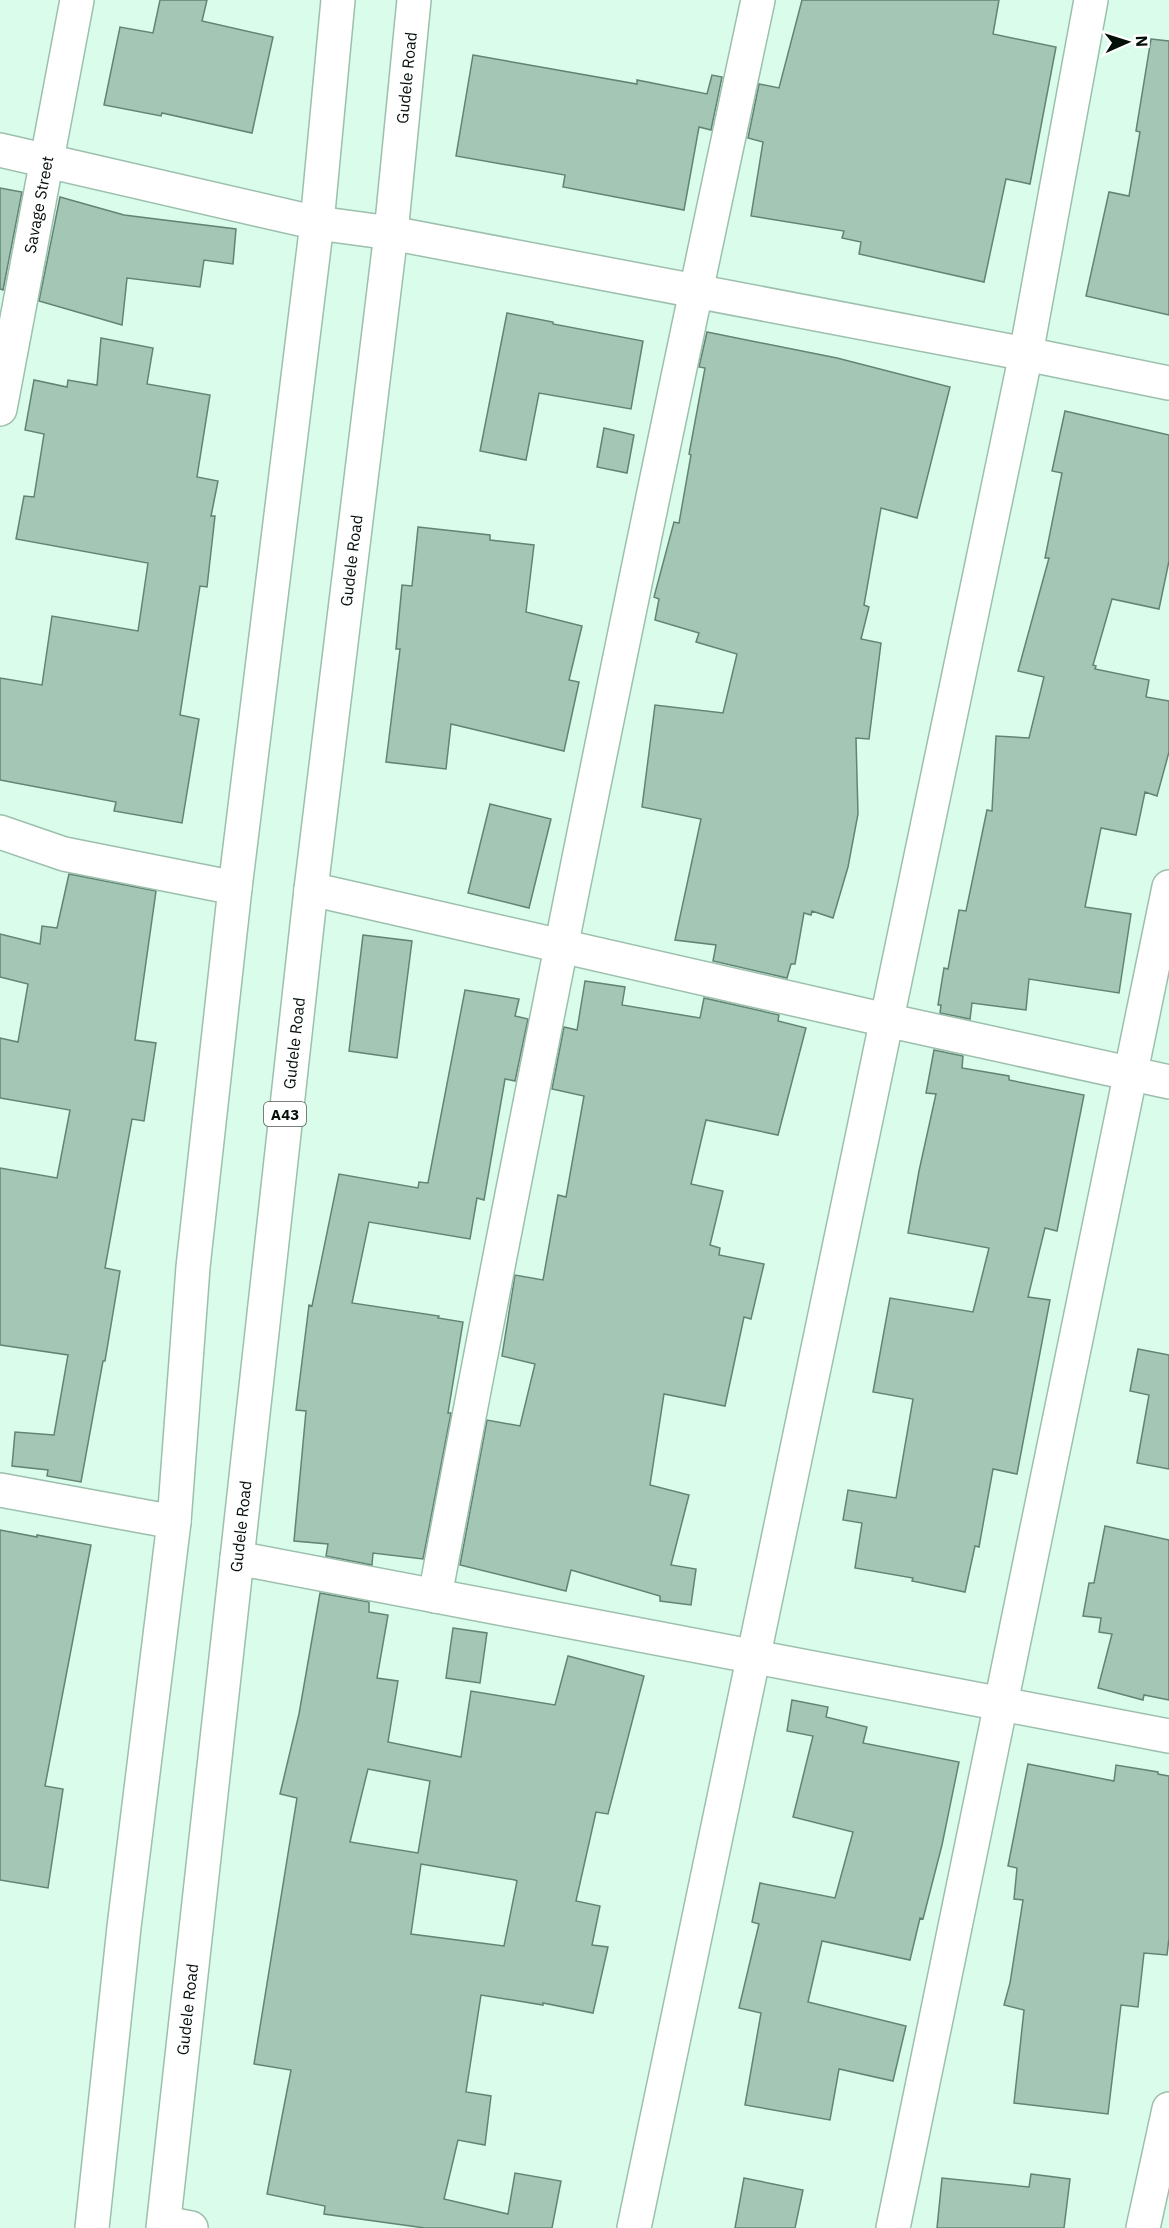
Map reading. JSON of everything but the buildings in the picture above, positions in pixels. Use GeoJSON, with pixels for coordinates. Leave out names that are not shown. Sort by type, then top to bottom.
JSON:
{"type":"FeatureCollection","features":[{"type":"Feature","properties":{"kind":"main road","name":"Savage Street"},"geometry":{"type":"LineString","coordinates":[[0,410],[77,0]]}},
{"type":"Feature","properties":{"kind":"main road"},"geometry":{"type":"LineString","coordinates":[[92,2228],[124,1927],[174,1522],[193,1267],[235,888],[317,223],[338,0]]}},
{"type":"Feature","properties":{"kind":"main road","name":"Gudele Road"},"geometry":{"type":"LineString","coordinates":[[173,2226],[237,1558],[310,889],[391,233],[414,0]]}},
{"type":"Feature","properties":{"kind":"main road"},"geometry":{"type":"LineString","coordinates":[[435,1596],[491,1301],[695,292],[758,0]]}},
{"type":"Feature","properties":{"kind":"main road"},"geometry":{"type":"LineString","coordinates":[[634,2228],[1026,354],[1091,0]]}},
{"type":"Feature","properties":{"kind":"main road"},"geometry":{"type":"LineString","coordinates":[[0,150],[317,223],[391,233],[1169,383]]}},
{"type":"Feature","properties":{"kind":"main road"},"geometry":{"type":"LineString","coordinates":[[0,832],[64,854],[235,888]]}},
{"type":"Feature","properties":{"kind":"main road"},"geometry":{"type":"LineString","coordinates":[[893,2228],[1169,886]]}},
{"type":"Feature","properties":{"kind":"main road"},"geometry":{"type":"LineString","coordinates":[[310,889],[1169,1082]]}},
{"type":"Feature","properties":{"kind":"main road"},"geometry":{"type":"LineString","coordinates":[[0,1490],[174,1522]]}},
{"type":"Feature","properties":{"kind":"main road"},"geometry":{"type":"LineString","coordinates":[[237,1558],[753,1658],[1001,1702],[1169,1736]]}},
{"type":"Feature","properties":{"kind":"main road"},"geometry":{"type":"LineString","coordinates":[[1143,2228],[1169,2109]]}}]}
